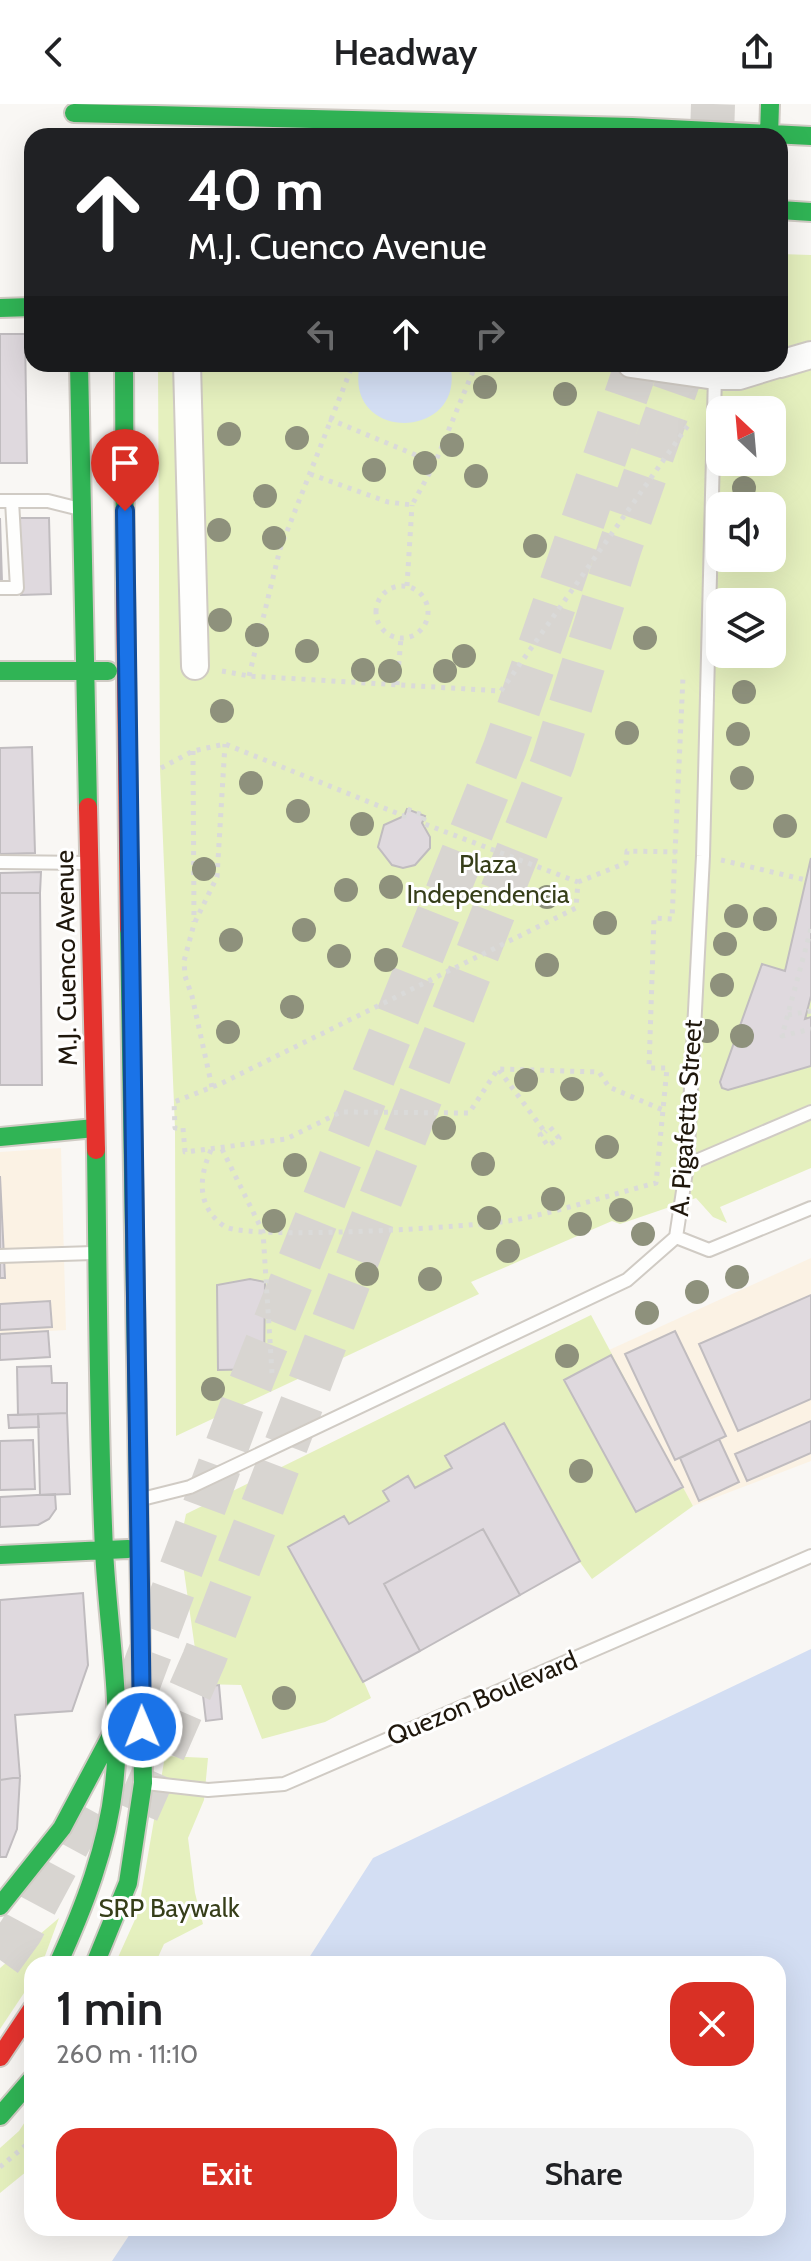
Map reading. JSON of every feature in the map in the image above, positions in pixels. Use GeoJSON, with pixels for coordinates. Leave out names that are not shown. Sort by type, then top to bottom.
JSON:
{"type":"FeatureCollection","features":[{"type":"Feature","properties":{"kind":"main road"},"geometry":{"type":"LineString","coordinates":[[632,128],[633,104]]}},
{"type":"Feature","properties":{"kind":"main road"},"geometry":{"type":"LineString","coordinates":[[769,128],[770,104]]}},
{"type":"Feature","properties":{"kind":"main road"},"geometry":{"type":"LineString","coordinates":[[75,109],[249,110],[577,128]]}},
{"type":"Feature","properties":{"kind":"main road"},"geometry":{"type":"LineString","coordinates":[[788,135],[811,136]]}},
{"type":"Feature","properties":{"kind":"main road"},"geometry":{"type":"LineString","coordinates":[[788,211],[811,212]]}},
{"type":"Feature","properties":{"kind":"main road"},"geometry":{"type":"LineString","coordinates":[[0,308],[24,307]]}},
{"type":"Feature","properties":{"kind":"main road","name":"M.J. Cuenco Avenue"},"geometry":{"type":"LineString","coordinates":[[79,372],[98,1253],[121,1500],[137,1548],[142,1671],[143,1783],[128,1883],[98,1956]]}},
{"type":"Feature","properties":{"kind":"main road","name":"M.J. Cuenco Avenue"},"geometry":{"type":"LineString","coordinates":[[61,1956],[100,1856],[114,1784],[116,1726],[104,1551],[121,1500],[124,372]]}},
{"type":"Feature","properties":{"kind":"main road"},"geometry":{"type":"LineString","coordinates":[[0,671],[125,671]]}},
{"type":"Feature","properties":{"kind":"main road"},"geometry":{"type":"LineString","coordinates":[[0,1137],[95,1128]]}},
{"type":"Feature","properties":{"kind":"main road"},"geometry":{"type":"LineString","coordinates":[[0,1555],[137,1548]]}},
{"type":"Feature","properties":{"kind":"main road"},"geometry":{"type":"LineString","coordinates":[[0,1906],[62,1828],[142,1671]]}},
{"type":"Feature","properties":{"kind":"main road"},"geometry":{"type":"LineString","coordinates":[[0,2057],[24,2021]]}},
{"type":"Feature","properties":{"kind":"main road"},"geometry":{"type":"LineString","coordinates":[[0,2116],[24,2088]]}},
{"type":"Feature","properties":{"kind":"street"},"geometry":{"type":"LineString","coordinates":[[788,361],[811,355]]}},
{"type":"Feature","properties":{"kind":"street"},"geometry":{"type":"LineString","coordinates":[[187,372],[195,666]]}},
{"type":"Feature","properties":{"kind":"street"},"geometry":{"type":"LineString","coordinates":[[723,372],[739,376],[752,372]]}},
{"type":"Feature","properties":{"kind":"lane","name":"A. Pigafetta Street"},"geometry":{"type":"LineString","coordinates":[[121,1500],[190,1487],[627,1280],[676,1237],[687,1165],[703,856],[715,372]]}},
{"type":"Feature","properties":{"kind":"lane"},"geometry":{"type":"LineString","coordinates":[[0,588],[17,588],[6,501],[48,501],[81,509]]}},
{"type":"Feature","properties":{"kind":"lane"},"geometry":{"type":"LineString","coordinates":[[0,862],[91,864]]}},
{"type":"Feature","properties":{"kind":"lane"},"geometry":{"type":"LineString","coordinates":[[687,1165],[811,1112]]}},
{"type":"Feature","properties":{"kind":"lane"},"geometry":{"type":"LineString","coordinates":[[676,1237],[709,1250],[811,1208]]}},
{"type":"Feature","properties":{"kind":"lane"},"geometry":{"type":"LineString","coordinates":[[0,1256],[98,1253]]}},
{"type":"Feature","properties":{"kind":"lane","name":"Quezon Boulevard"},"geometry":{"type":"LineString","coordinates":[[143,1783],[208,1790],[284,1784],[811,1556]]}},
{"type":"Feature","properties":{"kind":"path"},"geometry":{"type":"LineString","coordinates":[[249,676],[262,610],[280,549],[350,372]]}},
{"type":"Feature","properties":{"kind":"path"},"geometry":{"type":"LineString","coordinates":[[407,586],[412,505],[435,463],[473,372]]}},
{"type":"Feature","properties":{"kind":"path"},"geometry":{"type":"LineString","coordinates":[[195,666],[249,676],[501,691],[694,417],[694,432]]}},
{"type":"Feature","properties":{"kind":"path"},"geometry":{"type":"LineString","coordinates":[[329,419],[435,463]]}},
{"type":"Feature","properties":{"kind":"path"},"geometry":{"type":"LineString","coordinates":[[310,474],[388,502],[412,505]]}},
{"type":"Feature","properties":{"kind":"path"},"geometry":{"type":"LineString","coordinates":[[407,586],[421,593],[428,617],[419,632],[401,638],[385,632],[376,607],[384,593],[407,586]]}},
{"type":"Feature","properties":{"kind":"path"},"geometry":{"type":"LineString","coordinates":[[397,685],[401,638]]}},
{"type":"Feature","properties":{"kind":"path"},"geometry":{"type":"LineString","coordinates":[[211,1150],[201,1179],[202,1197],[211,1214],[237,1232],[513,1220],[656,1183],[667,1068],[649,1068],[654,918],[672,919],[683,665]]}},
{"type":"Feature","properties":{"kind":"path"},"geometry":{"type":"LineString","coordinates":[[160,753],[160,769],[193,751],[225,744],[404,816],[407,809],[425,816],[422,823],[578,882],[626,863],[627,851],[703,856],[806,880]]}},
{"type":"Feature","properties":{"kind":"path"},"geometry":{"type":"LineString","coordinates":[[212,1087],[184,961],[194,924],[217,877],[225,744]]}},
{"type":"Feature","properties":{"kind":"path"},"geometry":{"type":"LineString","coordinates":[[193,751],[194,924]]}},
{"type":"Feature","properties":{"kind":"path"},"geometry":{"type":"LineString","coordinates":[[498,1069],[469,1113],[341,1112],[286,1139],[185,1152],[183,1128],[175,1128],[174,1102],[212,1087],[576,908],[578,882]]}},
{"type":"Feature","properties":{"kind":"path"},"geometry":{"type":"LineString","coordinates":[[811,929],[782,1036],[811,1029]]}},
{"type":"Feature","properties":{"kind":"path"},"geometry":{"type":"LineString","coordinates":[[788,1015],[811,1011]]}},
{"type":"Feature","properties":{"kind":"path"},"geometry":{"type":"LineString","coordinates":[[498,1069],[599,1072],[609,1087],[663,1110]]}},
{"type":"Feature","properties":{"kind":"path"},"geometry":{"type":"LineString","coordinates":[[498,1069],[545,1132]]}},
{"type":"Feature","properties":{"kind":"path"},"geometry":{"type":"LineString","coordinates":[[222,1149],[263,1232],[272,1373]]}},
{"type":"Feature","properties":{"kind":"path"},"geometry":{"type":"LineString","coordinates":[[0,2167],[24,2147]]}},
{"type":"Feature","properties":{"kind":"shaded area"},"geometry":{"type":"Polygon","coordinates":[[[61,1148],[66,1330],[0,1334],[0,1152],[61,1148]]]}},
{"type":"Feature","properties":{"kind":"shaded area"},"geometry":{"type":"Polygon","coordinates":[[[811,1258],[811,1461],[693,1506],[609,1350],[811,1258]]]}},
{"type":"Feature","properties":{"kind":"green space","name":"Plaza Independencia"},"geometry":{"type":"Polygon","coordinates":[[[788,254],[811,255],[811,1168],[720,1207],[727,1223],[713,1217],[696,1198],[620,1224],[612,1221],[471,1282],[479,1294],[176,1436],[175,1128],[160,769],[158,372],[788,372],[788,254]]]}},
{"type":"Feature","properties":{"kind":"green space"},"geometry":{"type":"Polygon","coordinates":[[[591,1315],[693,1506],[592,1579],[579,1561],[520,1595],[484,1529],[420,1651],[364,1682],[371,1698],[325,1722],[262,1739],[241,1685],[200,1684],[180,1543],[186,1514],[591,1315]]]}},
{"type":"Feature","properties":{"kind":"green space","name":"SRP Baywalk"},"geometry":{"type":"Polygon","coordinates":[[[165,1756],[208,1758],[204,1800],[188,1838],[195,1893],[203,1924],[164,1944],[159,1956],[119,1956],[138,1913],[165,1756]]]}},
{"type":"Feature","properties":{"kind":"green space"},"geometry":{"type":"Polygon","coordinates":[[[59,1918],[45,1956],[24,1956],[24,1993],[0,2029],[0,1968],[59,1918]]]}},
{"type":"Feature","properties":{"kind":"green space"},"geometry":{"type":"Polygon","coordinates":[[[24,2123],[24,2174],[0,2193],[0,2148],[24,2123]]]}},
{"type":"Feature","properties":{"kind":"water"},"geometry":{"type":"Polygon","coordinates":[[[360,372],[450,372],[451,389],[441,408],[425,419],[405,423],[385,419],[369,409],[359,390],[360,372]]]}},
{"type":"Feature","properties":{"kind":"water"},"geometry":{"type":"Polygon","coordinates":[[[811,1649],[811,2261],[112,2261],[129,2236],[786,2236],[786,1956],[310,1956],[373,1858],[811,1649]]]}},
{"type":"Feature","properties":{"kind":"building"},"geometry":{"type":"Polygon","coordinates":[[[0,334],[24,334],[27,463],[0,463],[0,334]]]}},
{"type":"Feature","properties":{"kind":"building"},"geometry":{"type":"Polygon","coordinates":[[[0,518],[2,582],[0,582],[0,518]]]}},
{"type":"Feature","properties":{"kind":"building"},"geometry":{"type":"Polygon","coordinates":[[[19,518],[49,518],[51,594],[21,595],[19,518]]]}},
{"type":"Feature","properties":{"kind":"building"},"geometry":{"type":"Polygon","coordinates":[[[32,747],[35,853],[0,854],[0,748],[32,747]]]}},
{"type":"Feature","properties":{"kind":"building"},"geometry":{"type":"Polygon","coordinates":[[[407,809],[425,816],[422,823],[430,837],[430,848],[415,865],[403,868],[392,865],[378,847],[384,825],[404,816],[407,809]]]}},
{"type":"Feature","properties":{"kind":"building"},"geometry":{"type":"Polygon","coordinates":[[[811,858],[811,996],[805,1019],[811,1017],[811,1066],[728,1090],[722,1088],[720,1082],[762,964],[785,971],[811,858]]]}},
{"type":"Feature","properties":{"kind":"building"},"geometry":{"type":"Polygon","coordinates":[[[41,872],[40,893],[0,893],[0,873],[41,872]]]}},
{"type":"Feature","properties":{"kind":"building"},"geometry":{"type":"Polygon","coordinates":[[[0,893],[40,893],[42,1085],[0,1085],[0,893]]]}},
{"type":"Feature","properties":{"kind":"building"},"geometry":{"type":"Polygon","coordinates":[[[0,1176],[5,1278],[0,1278],[0,1176]]]}},
{"type":"Feature","properties":{"kind":"building"},"geometry":{"type":"Polygon","coordinates":[[[250,1279],[265,1282],[264,1369],[218,1370],[217,1285],[250,1279]]]}},
{"type":"Feature","properties":{"kind":"building"},"geometry":{"type":"Polygon","coordinates":[[[811,1295],[811,1399],[738,1431],[699,1344],[811,1295]]]}},
{"type":"Feature","properties":{"kind":"building"},"geometry":{"type":"Polygon","coordinates":[[[50,1301],[52,1327],[0,1330],[0,1304],[50,1301]]]}},
{"type":"Feature","properties":{"kind":"building"},"geometry":{"type":"Polygon","coordinates":[[[48,1331],[50,1357],[0,1360],[0,1334],[48,1331]]]}},
{"type":"Feature","properties":{"kind":"building"},"geometry":{"type":"Polygon","coordinates":[[[675,1331],[726,1436],[675,1460],[625,1354],[675,1331]]]}},
{"type":"Feature","properties":{"kind":"building"},"geometry":{"type":"Polygon","coordinates":[[[611,1355],[683,1487],[636,1512],[564,1380],[611,1355]]]}},
{"type":"Feature","properties":{"kind":"building"},"geometry":{"type":"Polygon","coordinates":[[[51,1366],[52,1383],[67,1383],[67,1413],[18,1415],[17,1367],[51,1366]]]}},
{"type":"Feature","properties":{"kind":"building"},"geometry":{"type":"Polygon","coordinates":[[[67,1413],[70,1494],[40,1495],[38,1414],[67,1413]]]}},
{"type":"Feature","properties":{"kind":"building"},"geometry":{"type":"Polygon","coordinates":[[[38,1414],[39,1427],[9,1428],[8,1415],[38,1414]]]}},
{"type":"Feature","properties":{"kind":"building"},"geometry":{"type":"Polygon","coordinates":[[[811,1421],[811,1453],[747,1481],[735,1454],[811,1421]]]}},
{"type":"Feature","properties":{"kind":"building"},"geometry":{"type":"Polygon","coordinates":[[[504,1423],[580,1561],[520,1595],[483,1529],[384,1584],[420,1651],[363,1682],[288,1547],[344,1516],[349,1524],[389,1501],[383,1491],[408,1476],[415,1488],[452,1468],[445,1456],[504,1423]]]}},
{"type":"Feature","properties":{"kind":"building"},"geometry":{"type":"Polygon","coordinates":[[[719,1439],[739,1482],[699,1501],[680,1458],[719,1439]]]}},
{"type":"Feature","properties":{"kind":"building"},"geometry":{"type":"Polygon","coordinates":[[[33,1440],[35,1489],[0,1490],[0,1441],[33,1440]]]}},
{"type":"Feature","properties":{"kind":"building"},"geometry":{"type":"Polygon","coordinates":[[[55,1494],[56,1509],[49,1519],[38,1525],[0,1527],[0,1497],[55,1494]]]}},
{"type":"Feature","properties":{"kind":"building"},"geometry":{"type":"Polygon","coordinates":[[[483,1529],[520,1595],[420,1651],[384,1584],[483,1529]]]}},
{"type":"Feature","properties":{"kind":"building"},"geometry":{"type":"Polygon","coordinates":[[[83,1593],[88,1665],[72,1711],[15,1715],[20,1777],[0,1780],[0,1600],[83,1593]]]}},
{"type":"Feature","properties":{"kind":"building"},"geometry":{"type":"Polygon","coordinates":[[[219,1685],[222,1719],[206,1721],[202,1687],[219,1685]]]}},
{"type":"Feature","properties":{"kind":"building"},"geometry":{"type":"Polygon","coordinates":[[[20,1777],[17,1829],[6,1857],[0,1857],[0,1780],[20,1777]]]}},
{"type":"Feature","properties":{"kind":"tunnel"},"geometry":{"type":"LineString","coordinates":[[712,128],[713,104]]}},
{"type":"Feature","properties":{"kind":"tunnel"},"geometry":{"type":"LineString","coordinates":[[135,1693],[244,1400],[505,748],[634,372]]}},
{"type":"Feature","properties":{"kind":"tunnel"},"geometry":{"type":"LineString","coordinates":[[137,1812],[204,1659],[380,1200],[553,762],[620,547],[681,372]]}},
{"type":"Feature","properties":{"kind":"tunnel"},"geometry":{"type":"LineString","coordinates":[[0,1960],[21,1931],[87,1808]]}},
{"type":"Feature","properties":{"kind":"traffic: fast"},"geometry":{"type":"LineString","coordinates":[[769,128],[770,104]]}},
{"type":"Feature","properties":{"kind":"traffic: fast"},"geometry":{"type":"LineString","coordinates":[[74,113],[652,128]]}},
{"type":"Feature","properties":{"kind":"traffic: fast"},"geometry":{"type":"LineString","coordinates":[[788,135],[811,136]]}},
{"type":"Feature","properties":{"kind":"traffic: fast"},"geometry":{"type":"LineString","coordinates":[[788,211],[811,212]]}},
{"type":"Feature","properties":{"kind":"traffic: fast"},"geometry":{"type":"LineString","coordinates":[[0,308],[24,307]]}},
{"type":"Feature","properties":{"kind":"traffic: fast"},"geometry":{"type":"LineString","coordinates":[[79,372],[88,807]]}},
{"type":"Feature","properties":{"kind":"traffic: fast"},"geometry":{"type":"LineString","coordinates":[[124,372],[125,588]]}},
{"type":"Feature","properties":{"kind":"traffic: fast"},"geometry":{"type":"LineString","coordinates":[[0,671],[108,671]]}},
{"type":"Feature","properties":{"kind":"traffic: fast"},"geometry":{"type":"LineString","coordinates":[[98,1956],[128,1883],[143,1783],[129,929]]}},
{"type":"Feature","properties":{"kind":"traffic: fast"},"geometry":{"type":"LineString","coordinates":[[0,1137],[95,1128]]}},
{"type":"Feature","properties":{"kind":"traffic: fast"},"geometry":{"type":"LineString","coordinates":[[61,1956],[100,1854],[111,1808],[116,1756],[116,1697],[102,1500],[96,1150]]}},
{"type":"Feature","properties":{"kind":"traffic: fast"},"geometry":{"type":"LineString","coordinates":[[0,1555],[128,1549]]}},
{"type":"Feature","properties":{"kind":"traffic: fast"},"geometry":{"type":"LineString","coordinates":[[0,1906],[62,1828],[112,1734]]}},
{"type":"Feature","properties":{"kind":"traffic: fast"},"geometry":{"type":"LineString","coordinates":[[0,2116],[24,2088]]}},
{"type":"Feature","properties":{"kind":"traffic: jam"},"geometry":{"type":"LineString","coordinates":[[125,588],[129,929]]}},
{"type":"Feature","properties":{"kind":"traffic: jam"},"geometry":{"type":"LineString","coordinates":[[88,807],[96,1150]]}},
{"type":"Feature","properties":{"kind":"traffic: jam"},"geometry":{"type":"LineString","coordinates":[[0,2057],[24,2021]]}},
{"type":"Feature","properties":{"kind":"route"},"geometry":{"type":"LineString","coordinates":[[125,511],[137,1548],[142,1727]]}}]}
